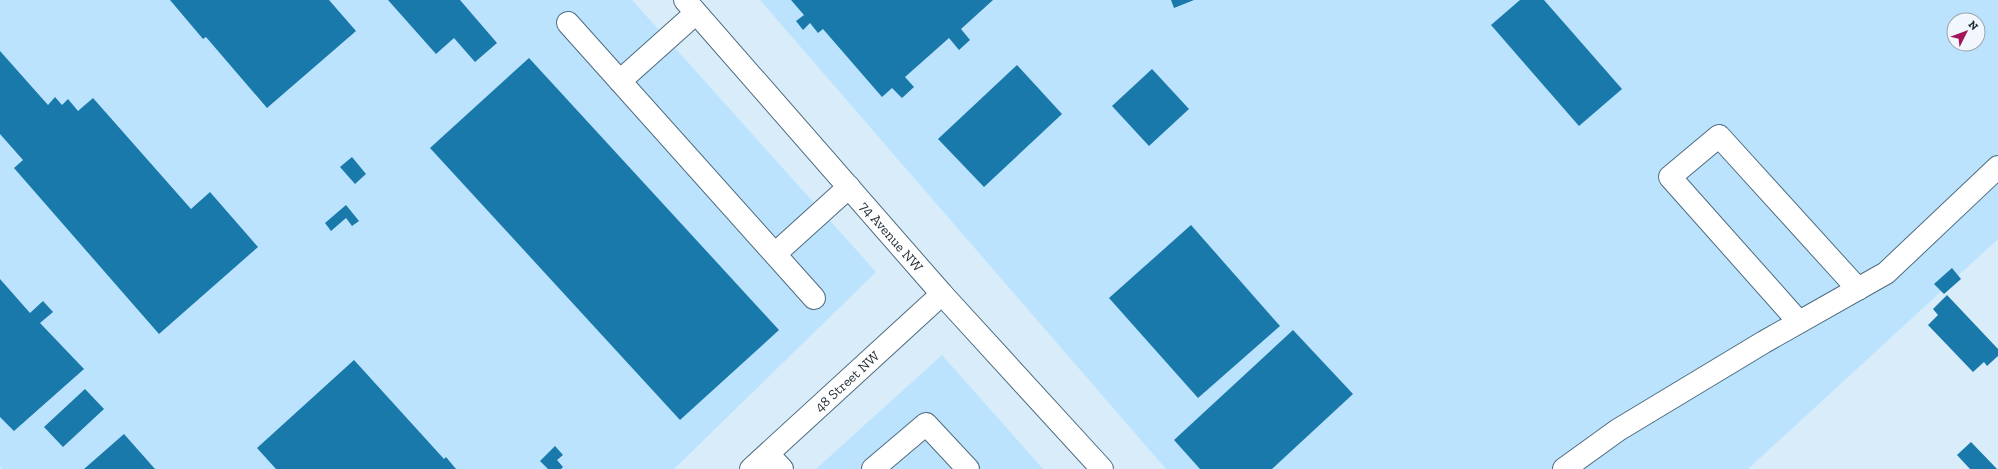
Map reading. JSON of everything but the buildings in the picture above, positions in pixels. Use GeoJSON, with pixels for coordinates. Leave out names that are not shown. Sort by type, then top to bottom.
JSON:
{"type":"FeatureCollection","features":[{"type":"Feature","properties":{"kind":"street"},"geometry":{"type":"LineString","coordinates":[[620,81],[691,6]]}},
{"type":"Feature","properties":{"kind":"street","name":"74 Avenue NW"},"geometry":{"type":"LineString","coordinates":[[691,6],[942,294],[1102,469]]}},
{"type":"Feature","properties":{"kind":"street"},"geometry":{"type":"LineString","coordinates":[[568,24],[814,298]]}},
{"type":"Feature","properties":{"kind":"street"},"geometry":{"type":"LineString","coordinates":[[1799,322],[1670,177],[1719,136],[1858,289]]}},
{"type":"Feature","properties":{"kind":"street"},"geometry":{"type":"LineString","coordinates":[[1564,469],[1618,430],[1799,322],[1886,273],[1998,167]]}},
{"type":"Feature","properties":{"kind":"street"},"geometry":{"type":"LineString","coordinates":[[775,254],[849,187]]}},
{"type":"Feature","properties":{"kind":"street","name":"48 Street NW"},"geometry":{"type":"LineString","coordinates":[[751,469],[775,461],[942,294]]}},
{"type":"Feature","properties":{"kind":"street"},"geometry":{"type":"LineString","coordinates":[[873,469],[926,424],[968,469]]}},
{"type":"Feature","properties":{"kind":"shaded area"},"geometry":{"type":"Polygon","coordinates":[[[0,0],[632,0],[876,272],[674,469],[2,469],[0,467],[0,0]]]}},
{"type":"Feature","properties":{"kind":"shaded area"},"geometry":{"type":"Polygon","coordinates":[[[760,0],[1998,0],[1998,239],[1748,469],[1166,469],[760,0]]]}},
{"type":"Feature","properties":{"kind":"shaded area"},"geometry":{"type":"Polygon","coordinates":[[[942,355],[1043,469],[816,469],[942,355]]]}}]}
